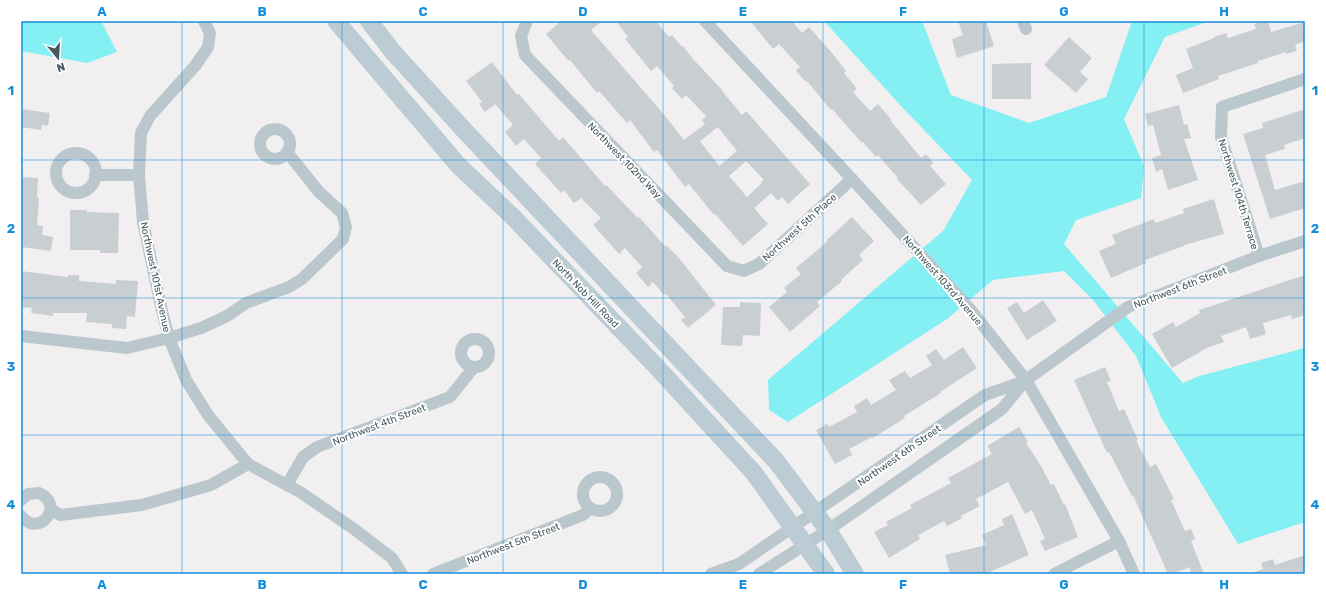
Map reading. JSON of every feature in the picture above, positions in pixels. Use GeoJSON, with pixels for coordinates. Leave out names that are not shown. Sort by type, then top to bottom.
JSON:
{"type":"FeatureCollection","features":[{"type":"Feature","properties":{"kind":"main road","name":"North Nob Hill Road"},"geometry":{"type":"LineString","coordinates":[[336,21],[458,165],[512,216],[626,335],[754,473],[826,574]]}},
{"type":"Feature","properties":{"kind":"main road"},"geometry":{"type":"LineString","coordinates":[[369,21],[393,52],[459,124],[776,461],[828,530],[855,574]]}},
{"type":"Feature","properties":{"kind":"street","name":"Northwest 101st Avenue"},"geometry":{"type":"LineString","coordinates":[[204,21],[210,33],[208,47],[195,66],[150,116],[141,132],[139,175],[143,222],[169,338],[186,380],[208,415],[248,464],[300,492],[354,529],[392,558],[402,574]]}},
{"type":"Feature","properties":{"kind":"street","name":"Northwest 102nd Way"},"geometry":{"type":"LineString","coordinates":[[527,21],[521,36],[525,55],[726,266],[744,271]]}},
{"type":"Feature","properties":{"kind":"street","name":"Northwest 103rd Avenue"},"geometry":{"type":"LineString","coordinates":[[705,21],[912,245],[970,310],[1026,380],[1119,541],[1134,574]]}},
{"type":"Feature","properties":{"kind":"street","name":"Northwest 104th Terrace"},"geometry":{"type":"LineString","coordinates":[[1259,256],[1221,137],[1222,108],[1305,79]]}},
{"type":"Feature","properties":{"kind":"street"},"geometry":{"type":"LineString","coordinates":[[21,336],[127,348],[169,338],[201,328],[227,316],[246,303],[289,287],[302,279],[343,239],[346,227],[342,214],[319,192],[287,152]]}},
{"type":"Feature","properties":{"kind":"street"},"geometry":{"type":"LineString","coordinates":[[95,175],[139,175]]}},
{"type":"Feature","properties":{"kind":"street","name":"Northwest 5th Place"},"geometry":{"type":"LineString","coordinates":[[744,271],[759,264],[852,179]]}},
{"type":"Feature","properties":{"kind":"street","name":"Northwest 6th Street"},"geometry":{"type":"LineString","coordinates":[[759,574],[828,530],[1002,409],[1026,380],[1128,307],[1259,256],[1305,241]]}},
{"type":"Feature","properties":{"kind":"street","name":"Northwest 4th Street"},"geometry":{"type":"LineString","coordinates":[[287,485],[303,457],[317,447],[450,397],[474,367]]}},
{"type":"Feature","properties":{"kind":"street","name":"Northwest 6th Street"},"geometry":{"type":"LineString","coordinates":[[711,574],[739,564],[986,395],[1026,380]]}},
{"type":"Feature","properties":{"kind":"street"},"geometry":{"type":"LineString","coordinates":[[50,510],[60,515],[142,505],[211,484],[248,464]]}},
{"type":"Feature","properties":{"kind":"street"},"geometry":{"type":"LineString","coordinates":[[21,500],[28,494],[39,493],[48,499],[50,510],[47,519],[38,524],[28,523],[21,516]]}},
{"type":"Feature","properties":{"kind":"street","name":"Northwest 5th Street"},"geometry":{"type":"LineString","coordinates":[[433,574],[583,515],[590,508]]}},
{"type":"Feature","properties":{"kind":"street"},"geometry":{"type":"LineString","coordinates":[[1054,574],[1119,541]]}},
{"type":"Feature","properties":{"kind":"water"},"geometry":{"type":"Polygon","coordinates":[[[21,21],[101,21],[117,52],[87,63],[21,51],[21,21]]]}},
{"type":"Feature","properties":{"kind":"water"},"geometry":{"type":"Polygon","coordinates":[[[824,21],[922,21],[951,95],[1029,123],[1106,97],[1132,21],[1209,21],[1165,37],[1124,119],[1144,166],[1141,198],[1076,220],[1064,244],[1183,383],[1199,376],[1305,348],[1305,522],[1238,544],[1161,417],[1136,356],[1093,300],[1064,271],[993,280],[947,319],[788,422],[769,410],[768,380],[943,231],[972,180],[900,105],[824,21]]]}},
{"type":"Feature","properties":{"kind":"building"},"geometry":{"type":"Polygon","coordinates":[[[561,21],[602,21],[591,30],[684,140],[705,124],[702,120],[706,116],[686,95],[682,99],[672,88],[674,86],[657,66],[651,71],[625,39],[628,37],[616,21],[656,21],[669,37],[672,35],[682,47],[683,46],[742,115],[746,111],[810,184],[788,204],[782,197],[778,201],[771,193],[754,208],[768,224],[743,246],[715,214],[714,215],[689,184],[685,187],[657,150],[654,152],[630,120],[627,123],[599,91],[597,93],[546,34],[561,21]],[[718,127],[700,141],[719,166],[737,151],[718,127]],[[746,161],[729,176],[747,197],[764,180],[746,161]]]}},
{"type":"Feature","properties":{"kind":"building"},"geometry":{"type":"Polygon","coordinates":[[[750,21],[792,21],[802,33],[809,27],[846,71],[844,73],[857,89],[853,92],[870,111],[878,104],[921,158],[926,154],[933,163],[930,166],[946,184],[921,205],[897,179],[898,178],[878,155],[876,157],[863,142],[862,143],[832,109],[831,110],[807,81],[806,82],[796,71],[800,67],[779,44],[773,49],[750,21]]]}},
{"type":"Feature","properties":{"kind":"building"},"geometry":{"type":"Polygon","coordinates":[[[958,21],[986,21],[994,46],[957,58],[952,39],[963,35],[958,21]]]}},
{"type":"Feature","properties":{"kind":"building"},"geometry":{"type":"Polygon","coordinates":[[[1268,21],[1271,32],[1305,22],[1305,41],[1295,45],[1297,51],[1286,54],[1286,52],[1258,61],[1258,63],[1218,76],[1219,79],[1183,93],[1176,75],[1193,68],[1186,49],[1226,33],[1228,38],[1256,29],[1254,24],[1268,21]]]}},
{"type":"Feature","properties":{"kind":"building"},"geometry":{"type":"Polygon","coordinates":[[[1069,37],[1092,58],[1080,72],[1088,79],[1076,93],[1044,65],[1069,37]]]}},
{"type":"Feature","properties":{"kind":"building"},"geometry":{"type":"Polygon","coordinates":[[[492,62],[517,95],[519,94],[559,141],[563,137],[605,186],[606,185],[638,218],[639,217],[666,247],[667,246],[679,258],[716,305],[688,328],[681,320],[685,317],[666,294],[664,295],[653,282],[648,287],[636,273],[642,267],[625,248],[619,254],[593,225],[601,218],[581,198],[574,203],[564,190],[561,193],[535,164],[541,158],[524,139],[516,146],[505,132],[513,125],[495,104],[485,112],[479,104],[482,102],[466,81],[492,62]]]}},
{"type":"Feature","properties":{"kind":"building"},"geometry":{"type":"Polygon","coordinates":[[[1031,63],[1031,99],[992,99],[992,64],[1031,63]]]}},
{"type":"Feature","properties":{"kind":"building"},"geometry":{"type":"Polygon","coordinates":[[[1179,105],[1184,125],[1187,124],[1191,138],[1184,139],[1198,180],[1168,190],[1162,169],[1156,172],[1152,158],[1161,155],[1153,125],[1148,126],[1145,114],[1179,105]]]}},
{"type":"Feature","properties":{"kind":"building"},"geometry":{"type":"Polygon","coordinates":[[[21,109],[50,113],[48,126],[42,125],[41,130],[21,127],[21,109]]]}},
{"type":"Feature","properties":{"kind":"building"},"geometry":{"type":"Polygon","coordinates":[[[1305,109],[1305,138],[1284,145],[1285,149],[1265,155],[1275,190],[1305,181],[1305,208],[1270,219],[1243,134],[1263,128],[1262,123],[1305,109]]]}},
{"type":"Feature","properties":{"kind":"building"},"geometry":{"type":"Polygon","coordinates":[[[21,177],[38,178],[37,198],[39,198],[37,225],[43,226],[42,235],[53,237],[51,251],[21,247],[21,177]]]}},
{"type":"Feature","properties":{"kind":"building"},"geometry":{"type":"Polygon","coordinates":[[[1214,199],[1224,234],[1184,245],[1145,260],[1146,263],[1111,278],[1099,251],[1116,244],[1112,235],[1154,219],[1155,223],[1184,213],[1183,209],[1214,199]]]}},
{"type":"Feature","properties":{"kind":"building"},"geometry":{"type":"Polygon","coordinates":[[[70,210],[119,213],[118,253],[100,253],[100,250],[70,250],[70,210]]]}},
{"type":"Feature","properties":{"kind":"building"},"geometry":{"type":"Polygon","coordinates":[[[852,217],[874,241],[859,255],[863,260],[841,280],[842,281],[817,302],[820,306],[790,332],[769,307],[787,292],[784,288],[801,274],[796,268],[828,241],[827,240],[852,217]]]}},
{"type":"Feature","properties":{"kind":"building"},"geometry":{"type":"Polygon","coordinates":[[[21,271],[68,277],[68,275],[79,275],[79,281],[116,284],[116,280],[138,281],[135,317],[127,316],[126,329],[112,328],[112,324],[86,322],[87,313],[53,313],[53,316],[31,313],[32,308],[21,307],[21,271]]]}},
{"type":"Feature","properties":{"kind":"building"},"geometry":{"type":"Polygon","coordinates":[[[1305,275],[1305,315],[1292,319],[1291,315],[1263,323],[1266,334],[1250,339],[1246,327],[1221,336],[1224,342],[1207,348],[1172,368],[1152,334],[1173,322],[1176,327],[1200,313],[1199,310],[1305,275]]]}},
{"type":"Feature","properties":{"kind":"building"},"geometry":{"type":"Polygon","coordinates":[[[1043,300],[1057,321],[1027,340],[1007,308],[1017,302],[1024,313],[1043,300]]]}},
{"type":"Feature","properties":{"kind":"building"},"geometry":{"type":"Polygon","coordinates":[[[740,302],[761,303],[760,336],[743,335],[742,346],[721,345],[723,307],[740,307],[740,302]]]}},
{"type":"Feature","properties":{"kind":"building"},"geometry":{"type":"Polygon","coordinates":[[[963,347],[977,368],[904,416],[905,418],[873,438],[872,437],[849,449],[852,455],[835,464],[816,430],[827,424],[829,427],[857,412],[854,406],[867,398],[871,405],[896,390],[889,380],[905,371],[910,378],[932,365],[926,356],[936,349],[944,360],[963,347]]]}},
{"type":"Feature","properties":{"kind":"building"},"geometry":{"type":"Polygon","coordinates":[[[1105,367],[1111,381],[1107,382],[1119,411],[1124,409],[1138,440],[1136,441],[1150,467],[1156,464],[1174,499],[1171,500],[1185,531],[1191,529],[1195,539],[1191,541],[1204,574],[1191,574],[1190,567],[1172,574],[1168,574],[1133,495],[1132,496],[1109,452],[1107,453],[1074,380],[1105,367]]]}},
{"type":"Feature","properties":{"kind":"building"},"geometry":{"type":"Polygon","coordinates":[[[1019,427],[1028,442],[1026,443],[1051,485],[1054,484],[1064,505],[1065,504],[1078,537],[1045,551],[1040,541],[1045,539],[1032,510],[1025,514],[1008,482],[976,499],[980,506],[961,516],[962,518],[947,526],[944,521],[918,535],[920,539],[889,558],[874,532],[888,525],[886,522],[912,508],[910,505],[951,483],[948,478],[992,454],[987,446],[1019,427]]]}},
{"type":"Feature","properties":{"kind":"building"},"geometry":{"type":"Polygon","coordinates":[[[1012,514],[1029,555],[985,574],[950,574],[945,555],[986,545],[982,535],[1004,525],[1002,519],[1012,514]]]}},
{"type":"Feature","properties":{"kind":"building"},"geometry":{"type":"Polygon","coordinates":[[[1305,555],[1305,574],[1254,574],[1254,572],[1263,569],[1261,563],[1273,559],[1275,565],[1305,555]]]}}]}
